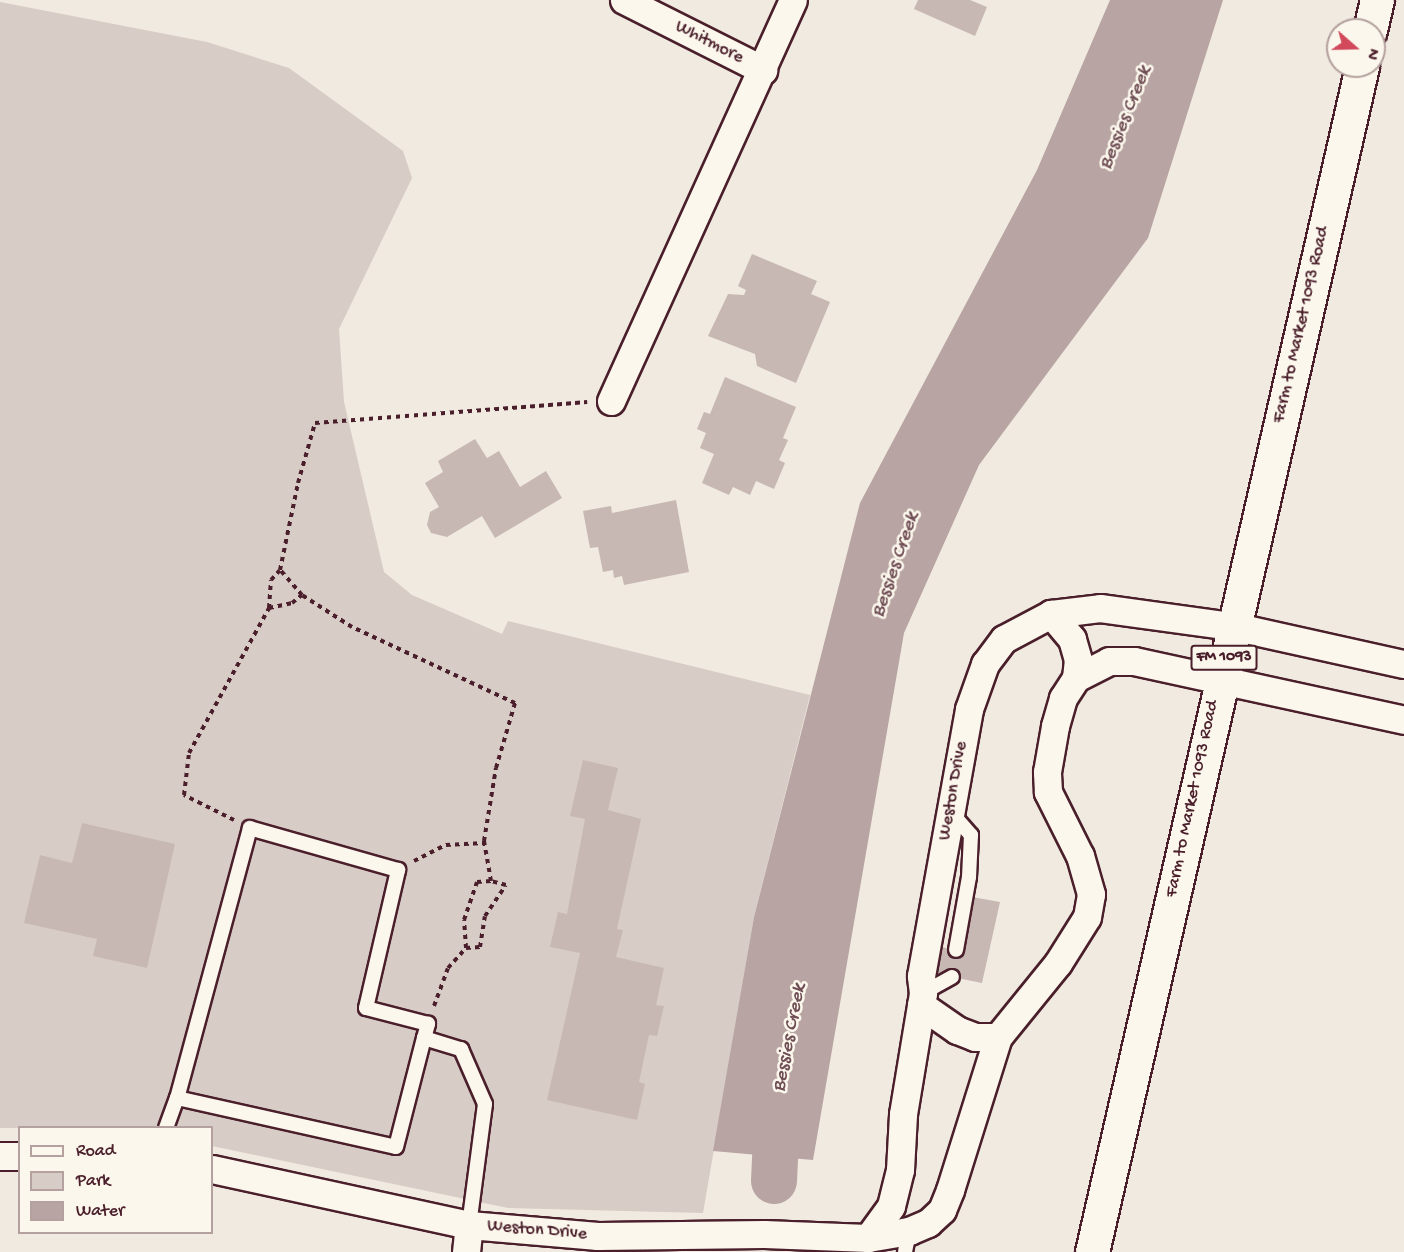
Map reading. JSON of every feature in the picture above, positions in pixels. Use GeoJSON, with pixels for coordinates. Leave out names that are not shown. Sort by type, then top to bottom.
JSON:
{"type":"FeatureCollection","features":[{"type":"Feature","properties":{"kind":"main road"},"geometry":{"type":"LineString","coordinates":[[1373,18],[1377,0]]}},
{"type":"Feature","properties":{"kind":"main road","name":"Farm to Market 1093 Road"},"geometry":{"type":"LineString","coordinates":[[1092,1252],[1219,680],[1359,78]]}},
{"type":"Feature","properties":{"kind":"street","name":"Whitmore"},"geometry":{"type":"LineString","coordinates":[[624,0],[763,70]]}},
{"type":"Feature","properties":{"kind":"street"},"geometry":{"type":"LineString","coordinates":[[611,401],[793,0]]}},
{"type":"Feature","properties":{"kind":"street","name":"Weston Drive"},"geometry":{"type":"LineString","coordinates":[[868,1238],[896,1191],[903,1114],[922,999],[921,976],[969,709],[985,664],[1017,629],[1051,614],[1100,608],[1232,626],[1404,664]]}},
{"type":"Feature","properties":{"kind":"street"},"geometry":{"type":"LineString","coordinates":[[1051,614],[1072,639],[1078,660],[1076,678]]}},
{"type":"Feature","properties":{"kind":"street"},"geometry":{"type":"LineString","coordinates":[[1076,678],[1110,661],[1134,661],[1404,720]]}},
{"type":"Feature","properties":{"kind":"street","name":"Weston Drive"},"geometry":{"type":"LineString","coordinates":[[213,1169],[469,1225],[598,1236],[764,1234],[907,1241],[942,1210],[998,1037],[1058,963],[1087,917],[1091,894],[1088,877],[1048,792],[1047,772],[1063,698],[1076,678]]}},
{"type":"Feature","properties":{"kind":"street"},"geometry":{"type":"LineString","coordinates":[[922,999],[957,1030],[975,1037],[998,1037]]}},
{"type":"Feature","properties":{"kind":"street"},"geometry":{"type":"LineString","coordinates":[[0,1156],[18,1156]]}},
{"type":"Feature","properties":{"kind":"street"},"geometry":{"type":"LineString","coordinates":[[466,1252],[469,1225]]}},
{"type":"Feature","properties":{"kind":"lane"},"geometry":{"type":"LineString","coordinates":[[950,811],[971,835],[969,877],[956,950]]}},
{"type":"Feature","properties":{"kind":"lane"},"geometry":{"type":"LineString","coordinates":[[167,1126],[177,1098],[250,828],[398,870],[366,1008],[428,1024],[396,1147],[177,1098]]}},
{"type":"Feature","properties":{"kind":"lane"},"geometry":{"type":"LineString","coordinates":[[922,999],[952,976]]}},
{"type":"Feature","properties":{"kind":"lane"},"geometry":{"type":"LineString","coordinates":[[424,1038],[461,1049],[485,1104],[469,1225]]}},
{"type":"Feature","properties":{"kind":"path"},"geometry":{"type":"LineString","coordinates":[[250,828],[184,795],[189,753],[269,608],[271,580],[280,570],[315,423],[611,401]]}},
{"type":"Feature","properties":{"kind":"path"},"geometry":{"type":"LineString","coordinates":[[280,570],[302,595],[352,627],[515,703],[496,768],[484,843],[491,880]]}},
{"type":"Feature","properties":{"kind":"path"},"geometry":{"type":"LineString","coordinates":[[269,608],[292,603],[302,595]]}},
{"type":"Feature","properties":{"kind":"path"},"geometry":{"type":"LineString","coordinates":[[398,870],[447,845],[484,843]]}},
{"type":"Feature","properties":{"kind":"path"},"geometry":{"type":"LineString","coordinates":[[428,1024],[448,968],[466,948],[480,947],[486,916],[506,885],[491,880],[477,882],[464,920],[466,948]]}},
{"type":"Feature","properties":{"kind":"green space"},"geometry":{"type":"Polygon","coordinates":[[[0,2],[207,42],[289,68],[403,151],[412,178],[339,329],[344,402],[384,572],[412,595],[502,634],[508,621],[810,695],[754,917],[703,1213],[508,1208],[213,1146],[213,1126],[18,1126],[18,1128],[0,1128],[0,2]]]}},
{"type":"Feature","properties":{"kind":"water"},"geometry":{"type":"Polygon","coordinates":[[[1110,0],[1223,0],[1148,238],[979,465],[904,633],[813,1160],[713,1151],[754,917],[860,503],[1037,170],[1110,0]]]}},
{"type":"Feature","properties":{"kind":"building"},"geometry":{"type":"Polygon","coordinates":[[[918,0],[970,0],[987,7],[975,36],[914,9],[918,0]]]}},
{"type":"Feature","properties":{"kind":"building"},"geometry":{"type":"Polygon","coordinates":[[[752,254],[817,281],[811,294],[830,302],[796,383],[757,366],[755,354],[708,336],[728,294],[744,295],[746,290],[738,286],[752,254]]]}},
{"type":"Feature","properties":{"kind":"building"},"geometry":{"type":"Polygon","coordinates":[[[725,377],[796,407],[783,438],[788,440],[779,460],[785,463],[774,489],[756,481],[750,495],[733,487],[729,495],[702,483],[714,454],[700,448],[706,433],[697,429],[704,412],[710,414],[725,377]]]}},
{"type":"Feature","properties":{"kind":"building"},"geometry":{"type":"Polygon","coordinates":[[[475,439],[487,458],[499,451],[520,487],[546,471],[562,498],[495,538],[482,516],[447,537],[431,533],[427,525],[430,512],[439,507],[425,483],[443,472],[438,461],[475,439]]]}},
{"type":"Feature","properties":{"kind":"building"},"geometry":{"type":"Polygon","coordinates":[[[676,500],[689,572],[624,585],[622,576],[614,578],[613,570],[603,572],[598,547],[590,548],[583,511],[611,506],[612,513],[676,500]]]}},
{"type":"Feature","properties":{"kind":"building"},"geometry":{"type":"Polygon","coordinates":[[[583,760],[618,768],[608,810],[641,819],[617,929],[623,930],[616,957],[664,968],[656,1005],[664,1006],[657,1036],[649,1035],[639,1082],[645,1084],[637,1120],[547,1100],[580,953],[550,947],[558,912],[567,914],[585,819],[570,816],[583,760]]]}},
{"type":"Feature","properties":{"kind":"building"},"geometry":{"type":"Polygon","coordinates":[[[82,823],[175,844],[147,968],[93,956],[97,939],[24,923],[40,855],[72,863],[82,823]]]}},
{"type":"Feature","properties":{"kind":"building"},"geometry":{"type":"Polygon","coordinates":[[[972,897],[1000,902],[982,983],[928,972],[933,945],[959,951],[972,897]]]}},
{"type":"Feature","properties":{"kind":"waterway","name":"Bessies Creek"},"geometry":{"type":"LineString","coordinates":[[774,1181],[778,1094]]}}]}
